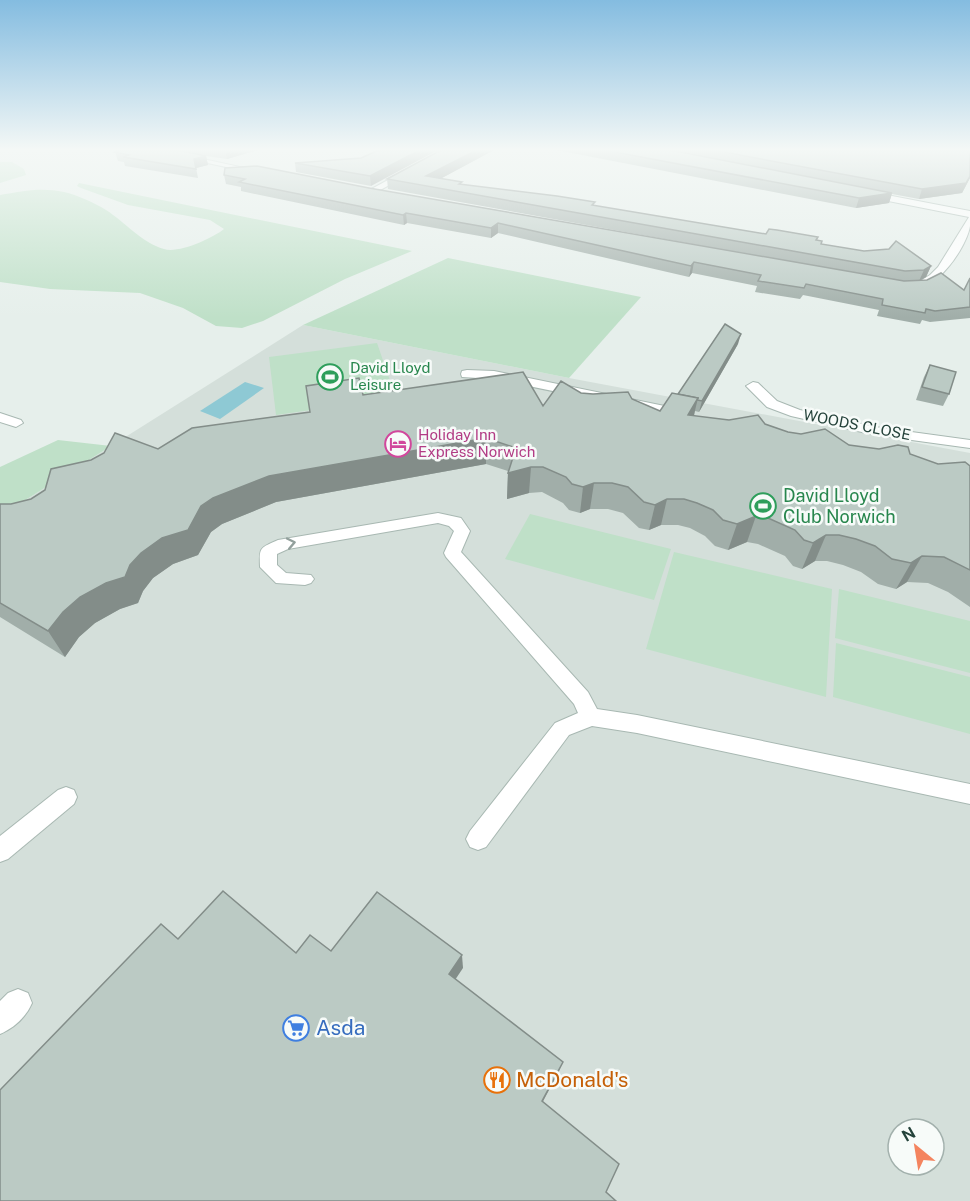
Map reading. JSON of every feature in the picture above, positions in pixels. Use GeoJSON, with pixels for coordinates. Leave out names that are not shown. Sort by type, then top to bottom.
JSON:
{"type":"FeatureCollection","features":[{"type":"Feature","properties":{"kind":"street"},"geometry":{"type":"LineString","coordinates":[[929,206],[970,214]]}},
{"type":"Feature","properties":{"kind":"street"},"geometry":{"type":"LineString","coordinates":[[900,287],[917,287],[930,283],[939,272],[970,219]]}},
{"type":"Feature","properties":{"kind":"street"},"geometry":{"type":"LineString","coordinates":[[467,374],[494,375],[694,416]]}},
{"type":"Feature","properties":{"kind":"street","name":"WOODS CLOSE"},"geometry":{"type":"LineString","coordinates":[[753,386],[772,404],[796,413],[876,431],[970,444]]}},
{"type":"Feature","properties":{"kind":"street"},"geometry":{"type":"LineString","coordinates":[[0,417],[16,423]]}},
{"type":"Feature","properties":{"kind":"street"},"geometry":{"type":"LineString","coordinates":[[305,579],[282,579],[269,567],[268,551],[284,544],[438,518],[455,522],[462,531],[452,553],[581,698],[591,717]]}},
{"type":"Feature","properties":{"kind":"street"},"geometry":{"type":"LineString","coordinates":[[478,839],[562,729],[591,717],[637,724],[970,794]]}},
{"type":"Feature","properties":{"kind":"street"},"geometry":{"type":"LineString","coordinates":[[0,851],[66,796]]}},
{"type":"Feature","properties":{"kind":"shaded area"},"geometry":{"type":"Polygon","coordinates":[[[303,325],[569,378],[970,453],[970,1201],[0,1201],[0,516],[303,325]]]}},
{"type":"Feature","properties":{"kind":"green space"},"geometry":{"type":"Polygon","coordinates":[[[0,206],[99,206],[148,242],[170,250],[195,244],[224,229],[210,220],[134,206],[192,206],[412,251],[345,279],[263,321],[242,328],[216,326],[183,308],[140,293],[50,289],[0,282],[0,206]]]}},
{"type":"Feature","properties":{"kind":"green space"},"geometry":{"type":"Polygon","coordinates":[[[448,258],[641,297],[569,378],[303,325],[448,258]]]}},
{"type":"Feature","properties":{"kind":"green space","name":"David Lloyd Leisure"},"geometry":{"type":"Polygon","coordinates":[[[377,343],[396,398],[276,415],[269,357],[377,343]]]}},
{"type":"Feature","properties":{"kind":"green space"},"geometry":{"type":"Polygon","coordinates":[[[58,440],[111,446],[0,516],[0,467],[58,440]]]}},
{"type":"Feature","properties":{"kind":"green space"},"geometry":{"type":"Polygon","coordinates":[[[530,514],[671,549],[654,600],[505,559],[530,514]]]}},
{"type":"Feature","properties":{"kind":"green space"},"geometry":{"type":"Polygon","coordinates":[[[674,552],[832,589],[826,697],[646,649],[674,552]]]}},
{"type":"Feature","properties":{"kind":"green space"},"geometry":{"type":"Polygon","coordinates":[[[839,589],[970,621],[970,673],[835,638],[839,589]]]}},
{"type":"Feature","properties":{"kind":"green space"},"geometry":{"type":"Polygon","coordinates":[[[836,643],[970,677],[970,734],[833,697],[836,643]]]}},
{"type":"Feature","properties":{"kind":"water"},"geometry":{"type":"Polygon","coordinates":[[[245,382],[264,388],[220,419],[200,411],[245,382]]]}},
{"type":"Feature","properties":{"kind":"building"},"geometry":{"type":"Polygon","coordinates":[[[359,206],[473,206],[904,281],[927,280],[941,273],[964,290],[970,278],[970,307],[935,311],[926,309],[925,313],[882,305],[883,299],[806,284],[804,288],[758,281],[761,275],[694,262],[691,266],[498,223],[491,228],[406,213],[403,215],[359,206]]]}},
{"type":"Feature","properties":{"kind":"building"},"geometry":{"type":"Polygon","coordinates":[[[539,206],[598,206],[766,234],[769,229],[818,237],[816,240],[822,241],[821,244],[864,251],[889,249],[896,241],[931,266],[924,270],[905,271],[539,206]]]}},
{"type":"Feature","properties":{"kind":"building"},"geometry":{"type":"Polygon","coordinates":[[[725,324],[741,334],[702,401],[678,394],[725,324]]]}},
{"type":"Feature","properties":{"kind":"building"},"geometry":{"type":"Polygon","coordinates":[[[930,365],[956,372],[949,394],[922,387],[930,365]]]}},
{"type":"Feature","properties":{"kind":"building"},"geometry":{"type":"Polygon","coordinates":[[[523,372],[543,406],[561,381],[581,393],[628,392],[632,399],[660,411],[672,393],[698,398],[688,415],[729,420],[758,415],[765,424],[788,432],[801,434],[825,429],[849,445],[879,449],[898,445],[908,447],[910,454],[938,464],[965,462],[970,466],[970,570],[944,557],[922,556],[911,563],[892,559],[875,546],[839,535],[826,535],[813,543],[804,540],[795,530],[768,518],[756,516],[737,524],[723,520],[713,510],[684,499],[667,499],[655,505],[644,502],[628,487],[612,483],[594,483],[583,487],[572,484],[566,477],[543,467],[531,467],[508,473],[516,448],[486,438],[269,476],[213,498],[201,506],[188,530],[162,538],[141,553],[130,565],[125,577],[106,583],[80,597],[63,612],[48,631],[0,603],[0,504],[31,499],[45,490],[51,469],[91,460],[104,453],[115,433],[158,449],[192,428],[310,412],[306,386],[359,378],[363,395],[523,372]]]}},
{"type":"Feature","properties":{"kind":"building","name":"Asda"},"geometry":{"type":"Polygon","coordinates":[[[223,891],[296,953],[310,935],[331,951],[377,892],[462,955],[449,974],[563,1062],[542,1101],[619,1164],[606,1192],[616,1201],[0,1201],[0,1090],[161,924],[178,939],[223,891]]]}},
{"type":"Feature","properties":{"kind":"place","name":"David Lloyd Leisure"},"geometry":{"type":"Point","coordinates":[330,377]}},
{"type":"Feature","properties":{"kind":"place","name":"Holiday Inn Express Norwich"},"geometry":{"type":"Point","coordinates":[398,444]}},
{"type":"Feature","properties":{"kind":"place","name":"David Lloyd Club Norwich"},"geometry":{"type":"Point","coordinates":[763,506]}},
{"type":"Feature","properties":{"kind":"place","name":"Asda"},"geometry":{"type":"Point","coordinates":[296,1028]}},
{"type":"Feature","properties":{"kind":"place","name":"McDonald's"},"geometry":{"type":"Point","coordinates":[497,1080]}}]}
